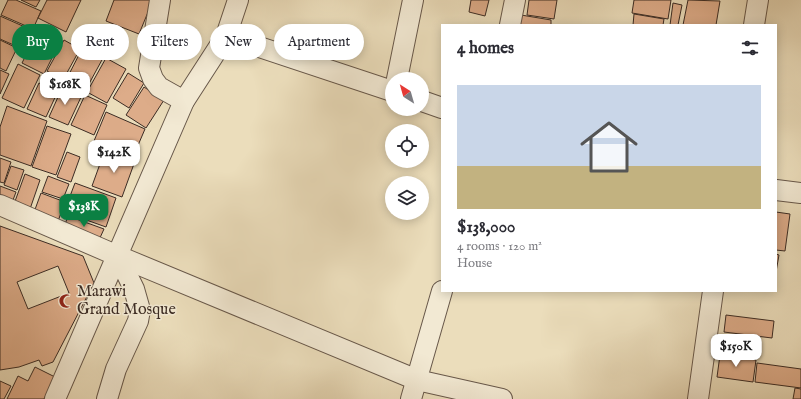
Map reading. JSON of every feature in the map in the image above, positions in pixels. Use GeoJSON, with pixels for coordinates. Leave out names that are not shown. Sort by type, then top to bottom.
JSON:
{"type":"FeatureCollection","features":[{"type":"Feature","properties":{"kind":"street"},"geometry":{"type":"LineString","coordinates":[[160,0],[149,68],[153,79],[159,87],[184,101]]}},
{"type":"Feature","properties":{"kind":"street"},"geometry":{"type":"LineString","coordinates":[[230,24],[238,0]]}},
{"type":"Feature","properties":{"kind":"street"},"geometry":{"type":"LineString","coordinates":[[398,72],[413,0]]}},
{"type":"Feature","properties":{"kind":"street"},"geometry":{"type":"LineString","coordinates":[[510,24],[515,0]]}},
{"type":"Feature","properties":{"kind":"street"},"geometry":{"type":"LineString","coordinates":[[754,24],[758,0]]}},
{"type":"Feature","properties":{"kind":"street"},"geometry":{"type":"LineString","coordinates":[[266,49],[385,89]]}},
{"type":"Feature","properties":{"kind":"street"},"geometry":{"type":"LineString","coordinates":[[55,399],[184,101],[210,60]]}},
{"type":"Feature","properties":{"kind":"street"},"geometry":{"type":"LineString","coordinates":[[429,103],[441,108]]}},
{"type":"Feature","properties":{"kind":"street"},"geometry":{"type":"LineString","coordinates":[[777,190],[801,193]]}},
{"type":"Feature","properties":{"kind":"street"},"geometry":{"type":"LineString","coordinates":[[0,205],[118,256],[417,380],[502,399]]}},
{"type":"Feature","properties":{"kind":"street"},"geometry":{"type":"LineString","coordinates":[[107,399],[116,369],[138,321],[140,310],[134,289],[118,256]]}},
{"type":"Feature","properties":{"kind":"street"},"geometry":{"type":"LineString","coordinates":[[411,399],[442,292]]}},
{"type":"Feature","properties":{"kind":"street"},"geometry":{"type":"LineString","coordinates":[[698,399],[713,292]]}},
{"type":"Feature","properties":{"kind":"building"},"geometry":{"type":"Polygon","coordinates":[[[8,0],[16,0],[41,11],[35,24],[22,24],[1,15],[8,0]]]}},
{"type":"Feature","properties":{"kind":"building"},"geometry":{"type":"Polygon","coordinates":[[[21,0],[40,0],[36,7],[21,0]]]}},
{"type":"Feature","properties":{"kind":"building"},"geometry":{"type":"Polygon","coordinates":[[[47,0],[81,0],[66,32],[63,30],[63,24],[50,24],[38,18],[47,0]]]}},
{"type":"Feature","properties":{"kind":"building"},"geometry":{"type":"Polygon","coordinates":[[[114,0],[153,0],[143,24],[137,24],[137,33],[129,30],[129,24],[114,24],[106,21],[114,0]]]}},
{"type":"Feature","properties":{"kind":"building"},"geometry":{"type":"Polygon","coordinates":[[[471,0],[489,0],[485,16],[469,12],[471,0]]]}},
{"type":"Feature","properties":{"kind":"building"},"geometry":{"type":"Polygon","coordinates":[[[529,0],[557,0],[554,19],[527,15],[529,0]]]}},
{"type":"Feature","properties":{"kind":"building"},"geometry":{"type":"Polygon","coordinates":[[[634,0],[671,0],[668,19],[632,13],[634,0]]]}},
{"type":"Feature","properties":{"kind":"building"},"geometry":{"type":"Polygon","coordinates":[[[688,0],[720,1],[716,24],[683,24],[688,0]]]}},
{"type":"Feature","properties":{"kind":"building"},"geometry":{"type":"Polygon","coordinates":[[[673,3],[682,5],[678,24],[670,24],[673,3]]]}},
{"type":"Feature","properties":{"kind":"building"},"geometry":{"type":"Polygon","coordinates":[[[515,14],[551,20],[551,24],[514,24],[515,14]]]}},
{"type":"Feature","properties":{"kind":"building"},"geometry":{"type":"Polygon","coordinates":[[[634,14],[664,19],[663,24],[633,24],[634,14]]]}},
{"type":"Feature","properties":{"kind":"building"},"geometry":{"type":"Polygon","coordinates":[[[0,16],[18,24],[12,24],[12,44],[0,39],[0,16]]]}},
{"type":"Feature","properties":{"kind":"building"},"geometry":{"type":"Polygon","coordinates":[[[0,40],[12,46],[12,58],[6,71],[0,68],[0,40]]]}},
{"type":"Feature","properties":{"kind":"building"},"geometry":{"type":"Polygon","coordinates":[[[64,40],[71,44],[71,60],[74,60],[63,80],[47,71],[53,60],[63,60],[64,40]]]}},
{"type":"Feature","properties":{"kind":"building"},"geometry":{"type":"Polygon","coordinates":[[[24,60],[51,60],[44,74],[22,63],[24,60]]]}},
{"type":"Feature","properties":{"kind":"building"},"geometry":{"type":"Polygon","coordinates":[[[76,60],[102,60],[84,93],[65,82],[76,60]]]}},
{"type":"Feature","properties":{"kind":"building"},"geometry":{"type":"Polygon","coordinates":[[[105,60],[110,60],[126,69],[107,103],[87,92],[105,60]]]}},
{"type":"Feature","properties":{"kind":"building"},"geometry":{"type":"Polygon","coordinates":[[[18,64],[40,75],[24,108],[2,98],[18,64]]]}},
{"type":"Feature","properties":{"kind":"building"},"geometry":{"type":"Polygon","coordinates":[[[0,70],[9,74],[0,94],[0,70]]]}},
{"type":"Feature","properties":{"kind":"building"},"geometry":{"type":"Polygon","coordinates":[[[128,73],[144,83],[129,108],[113,98],[128,73]]]}},
{"type":"Feature","properties":{"kind":"building"},"geometry":{"type":"Polygon","coordinates":[[[39,83],[58,91],[46,117],[27,109],[39,83]]]}},
{"type":"Feature","properties":{"kind":"building"},"geometry":{"type":"Polygon","coordinates":[[[63,86],[82,95],[68,125],[49,117],[63,86]]]}},
{"type":"Feature","properties":{"kind":"building"},"geometry":{"type":"Polygon","coordinates":[[[144,87],[164,100],[146,128],[126,115],[144,87]]]}},
{"type":"Feature","properties":{"kind":"building"},"geometry":{"type":"Polygon","coordinates":[[[85,95],[107,105],[94,135],[71,125],[85,95]]]}},
{"type":"Feature","properties":{"kind":"building"},"geometry":{"type":"Polygon","coordinates":[[[7,106],[47,121],[31,166],[0,155],[0,127],[7,106]]]}},
{"type":"Feature","properties":{"kind":"building"},"geometry":{"type":"Polygon","coordinates":[[[106,112],[145,129],[133,157],[94,141],[106,112]]]}},
{"type":"Feature","properties":{"kind":"building"},"geometry":{"type":"Polygon","coordinates":[[[47,126],[71,134],[56,175],[32,167],[47,126]]]}},
{"type":"Feature","properties":{"kind":"building"},"geometry":{"type":"Polygon","coordinates":[[[105,150],[135,161],[122,197],[92,186],[105,150]]]}},
{"type":"Feature","properties":{"kind":"building"},"geometry":{"type":"Polygon","coordinates":[[[67,152],[80,157],[71,182],[57,177],[67,152]]]}},
{"type":"Feature","properties":{"kind":"building"},"geometry":{"type":"Polygon","coordinates":[[[0,158],[11,162],[4,183],[0,182],[0,158]]]}},
{"type":"Feature","properties":{"kind":"building"},"geometry":{"type":"Polygon","coordinates":[[[11,166],[24,170],[17,190],[4,185],[11,166]]]}},
{"type":"Feature","properties":{"kind":"building"},"geometry":{"type":"Polygon","coordinates":[[[25,174],[40,180],[30,209],[14,204],[25,174]]]}},
{"type":"Feature","properties":{"kind":"building"},"geometry":{"type":"Polygon","coordinates":[[[48,176],[69,184],[63,199],[42,192],[48,176]]]}},
{"type":"Feature","properties":{"kind":"building"},"geometry":{"type":"Polygon","coordinates":[[[75,183],[116,198],[106,227],[64,212],[75,183]]]}},
{"type":"Feature","properties":{"kind":"building"},"geometry":{"type":"Polygon","coordinates":[[[0,186],[16,192],[13,200],[0,196],[0,186]]]}},
{"type":"Feature","properties":{"kind":"building"},"geometry":{"type":"Polygon","coordinates":[[[41,193],[65,202],[57,224],[33,215],[41,193]]]}},
{"type":"Feature","properties":{"kind":"building"},"geometry":{"type":"Polygon","coordinates":[[[777,212],[790,214],[785,251],[777,250],[777,212]]]}},
{"type":"Feature","properties":{"kind":"building"},"geometry":{"type":"Polygon","coordinates":[[[68,216],[104,229],[99,240],[64,227],[68,216]]]}},
{"type":"Feature","properties":{"kind":"building","name":"Marawi Grand Mosque"},"geometry":{"type":"Polygon","coordinates":[[[0,226],[83,256],[94,283],[53,362],[42,366],[39,360],[19,367],[0,370],[0,226]],[[58,266],[17,282],[28,309],[69,293],[58,266]]]}},
{"type":"Feature","properties":{"kind":"building"},"geometry":{"type":"Polygon","coordinates":[[[777,254],[779,255],[777,266],[777,254]]]}},
{"type":"Feature","properties":{"kind":"building"},"geometry":{"type":"Polygon","coordinates":[[[726,315],[774,321],[772,338],[724,332],[726,315]]]}},
{"type":"Feature","properties":{"kind":"building"},"geometry":{"type":"Polygon","coordinates":[[[720,355],[756,360],[753,382],[717,377],[720,355]]]}},
{"type":"Feature","properties":{"kind":"building"},"geometry":{"type":"Polygon","coordinates":[[[757,363],[801,369],[801,388],[755,382],[757,363]]]}},
{"type":"Feature","properties":{"kind":"building"},"geometry":{"type":"Polygon","coordinates":[[[35,367],[55,377],[44,399],[7,399],[18,376],[28,381],[35,367]]]}},
{"type":"Feature","properties":{"kind":"building"},"geometry":{"type":"Polygon","coordinates":[[[0,381],[11,386],[4,399],[0,399],[0,381]]]}},
{"type":"Feature","properties":{"kind":"building"},"geometry":{"type":"Polygon","coordinates":[[[795,388],[801,389],[801,399],[793,399],[795,388]]]}},
{"type":"Feature","properties":{"kind":"place","name":"Marawi Grand Mosque"},"geometry":{"type":"Point","coordinates":[66,301]}}]}
